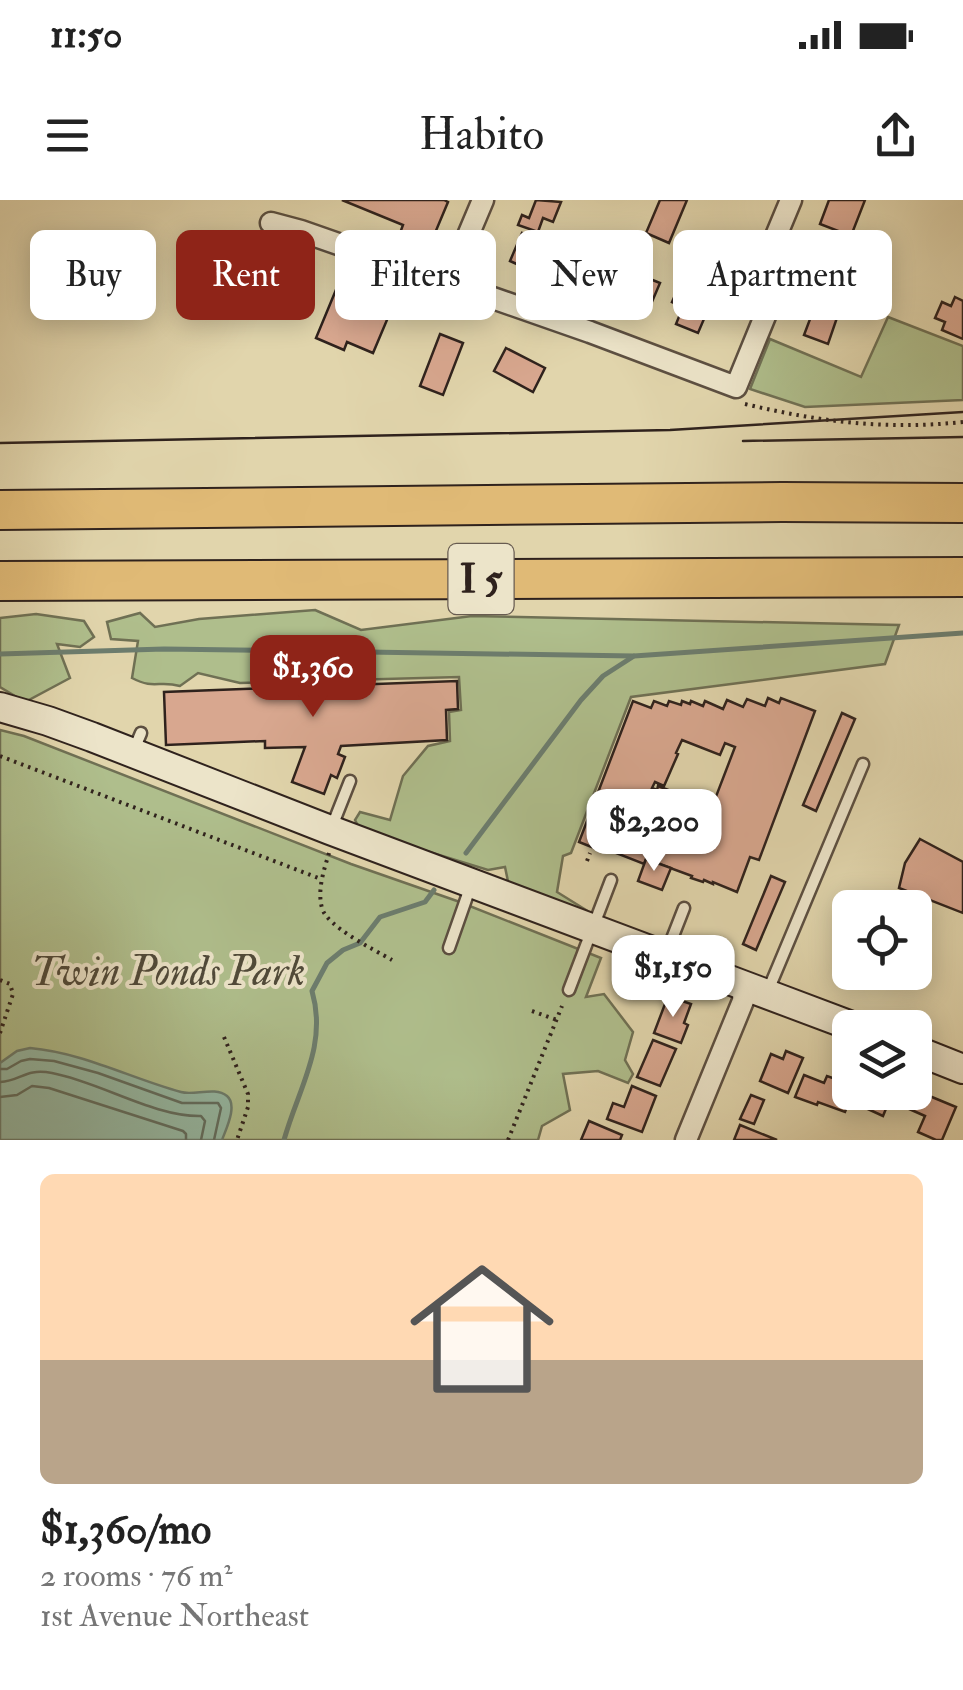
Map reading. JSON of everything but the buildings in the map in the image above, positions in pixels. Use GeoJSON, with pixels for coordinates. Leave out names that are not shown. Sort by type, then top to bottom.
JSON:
{"type":"FeatureCollection","features":[{"type":"Feature","properties":{"kind":"highway"},"geometry":{"type":"LineString","coordinates":[[782,502],[963,481]]}},
{"type":"Feature","properties":{"kind":"highway","name":"I 5"},"geometry":{"type":"LineString","coordinates":[[0,510],[782,502],[963,504]]}},
{"type":"Feature","properties":{"kind":"highway","name":"I 5"},"geometry":{"type":"LineString","coordinates":[[0,581],[962,577]]}},
{"type":"Feature","properties":{"kind":"street"},"geometry":{"type":"LineString","coordinates":[[467,230],[483,200]]}},
{"type":"Feature","properties":{"kind":"street"},"geometry":{"type":"LineString","coordinates":[[496,300],[736,386],[772,299],[766,260],[791,200]]}},
{"type":"Feature","properties":{"kind":"street"},"geometry":{"type":"LineString","coordinates":[[271,223],[335,242]]}},
{"type":"Feature","properties":{"kind":"street"},"geometry":{"type":"LineString","coordinates":[[0,707],[137,743],[331,837],[472,882],[832,1019]]}},
{"type":"Feature","properties":{"kind":"street"},"geometry":{"type":"LineString","coordinates":[[686,1140],[743,1001],[755,990]]}},
{"type":"Feature","properties":{"kind":"street"},"geometry":{"type":"LineString","coordinates":[[932,1057],[963,1069]]}},
{"type":"Feature","properties":{"kind":"lane"},"geometry":{"type":"LineString","coordinates":[[755,990],[863,764]]}},
{"type":"Feature","properties":{"kind":"lane"},"geometry":{"type":"LineString","coordinates":[[331,837],[350,782]]}},
{"type":"Feature","properties":{"kind":"lane"},"geometry":{"type":"LineString","coordinates":[[569,990],[611,880]]}},
{"type":"Feature","properties":{"kind":"lane"},"geometry":{"type":"LineString","coordinates":[[449,948],[472,882]]}},
{"type":"Feature","properties":{"kind":"lane"},"geometry":{"type":"LineString","coordinates":[[665,956],[684,908]]}},
{"type":"Feature","properties":{"kind":"path"},"geometry":{"type":"LineString","coordinates":[[0,756],[321,879]]}},
{"type":"Feature","properties":{"kind":"path"},"geometry":{"type":"LineString","coordinates":[[331,837],[321,879],[321,906],[340,928],[392,960]]}},
{"type":"Feature","properties":{"kind":"path"},"geometry":{"type":"LineString","coordinates":[[587,861],[590,852]]}},
{"type":"Feature","properties":{"kind":"path"},"geometry":{"type":"LineString","coordinates":[[0,980],[10,984],[14,994],[0,1033]]}},
{"type":"Feature","properties":{"kind":"path"},"geometry":{"type":"LineString","coordinates":[[508,1140],[562,1006]]}},
{"type":"Feature","properties":{"kind":"path"},"geometry":{"type":"LineString","coordinates":[[532,1011],[557,1020]]}},
{"type":"Feature","properties":{"kind":"path"},"geometry":{"type":"LineString","coordinates":[[224,1037],[248,1094],[248,1107],[237,1140]]}},
{"type":"Feature","properties":{"kind":"green space"},"geometry":{"type":"Polygon","coordinates":[[[892,319],[963,346],[963,400],[805,407],[750,389],[770,339],[861,377],[887,320],[892,319]]]}},
{"type":"Feature","properties":{"kind":"green space"},"geometry":{"type":"Polygon","coordinates":[[[315,610],[361,630],[472,616],[899,625],[885,664],[631,697],[571,853],[563,856],[557,892],[586,910],[581,916],[510,891],[505,867],[488,870],[361,831],[355,820],[360,812],[390,820],[403,776],[428,746],[450,741],[449,712],[461,710],[459,677],[240,683],[198,673],[180,686],[146,683],[132,678],[138,641],[111,639],[107,622],[140,613],[155,627],[199,619],[315,610]]]}},
{"type":"Feature","properties":{"kind":"green space"},"geometry":{"type":"Polygon","coordinates":[[[36,614],[84,621],[94,637],[80,647],[57,644],[70,678],[25,702],[0,687],[0,618],[36,614]]]}},
{"type":"Feature","properties":{"kind":"green space","name":"Twin Ponds Park"},"geometry":{"type":"Polygon","coordinates":[[[0,730],[601,958],[586,997],[604,994],[633,1032],[625,1060],[633,1074],[628,1083],[598,1071],[563,1074],[570,1110],[542,1126],[538,1140],[0,1140],[0,730]]]}},
{"type":"Feature","properties":{"kind":"water"},"geometry":{"type":"Polygon","coordinates":[[[30,1048],[88,1060],[181,1092],[222,1093],[231,1105],[222,1140],[0,1140],[0,1063],[17,1051],[30,1048]]]}},
{"type":"Feature","properties":{"kind":"waterway"},"geometry":{"type":"LineString","coordinates":[[466,853],[581,700],[603,676],[634,656],[963,633]]}},
{"type":"Feature","properties":{"kind":"waterway"},"geometry":{"type":"LineString","coordinates":[[0,654],[164,649],[634,656]]}},
{"type":"Feature","properties":{"kind":"waterway"},"geometry":{"type":"LineString","coordinates":[[284,1140],[314,1049],[316,1011],[312,991],[327,963],[360,943],[380,917],[425,902],[434,890]]}},
{"type":"Feature","properties":{"kind":"tram line"},"geometry":{"type":"LineString","coordinates":[[0,443],[670,430],[963,412]]}},
{"type":"Feature","properties":{"kind":"tram line"},"geometry":{"type":"LineString","coordinates":[[743,441],[963,437]]}}]}
